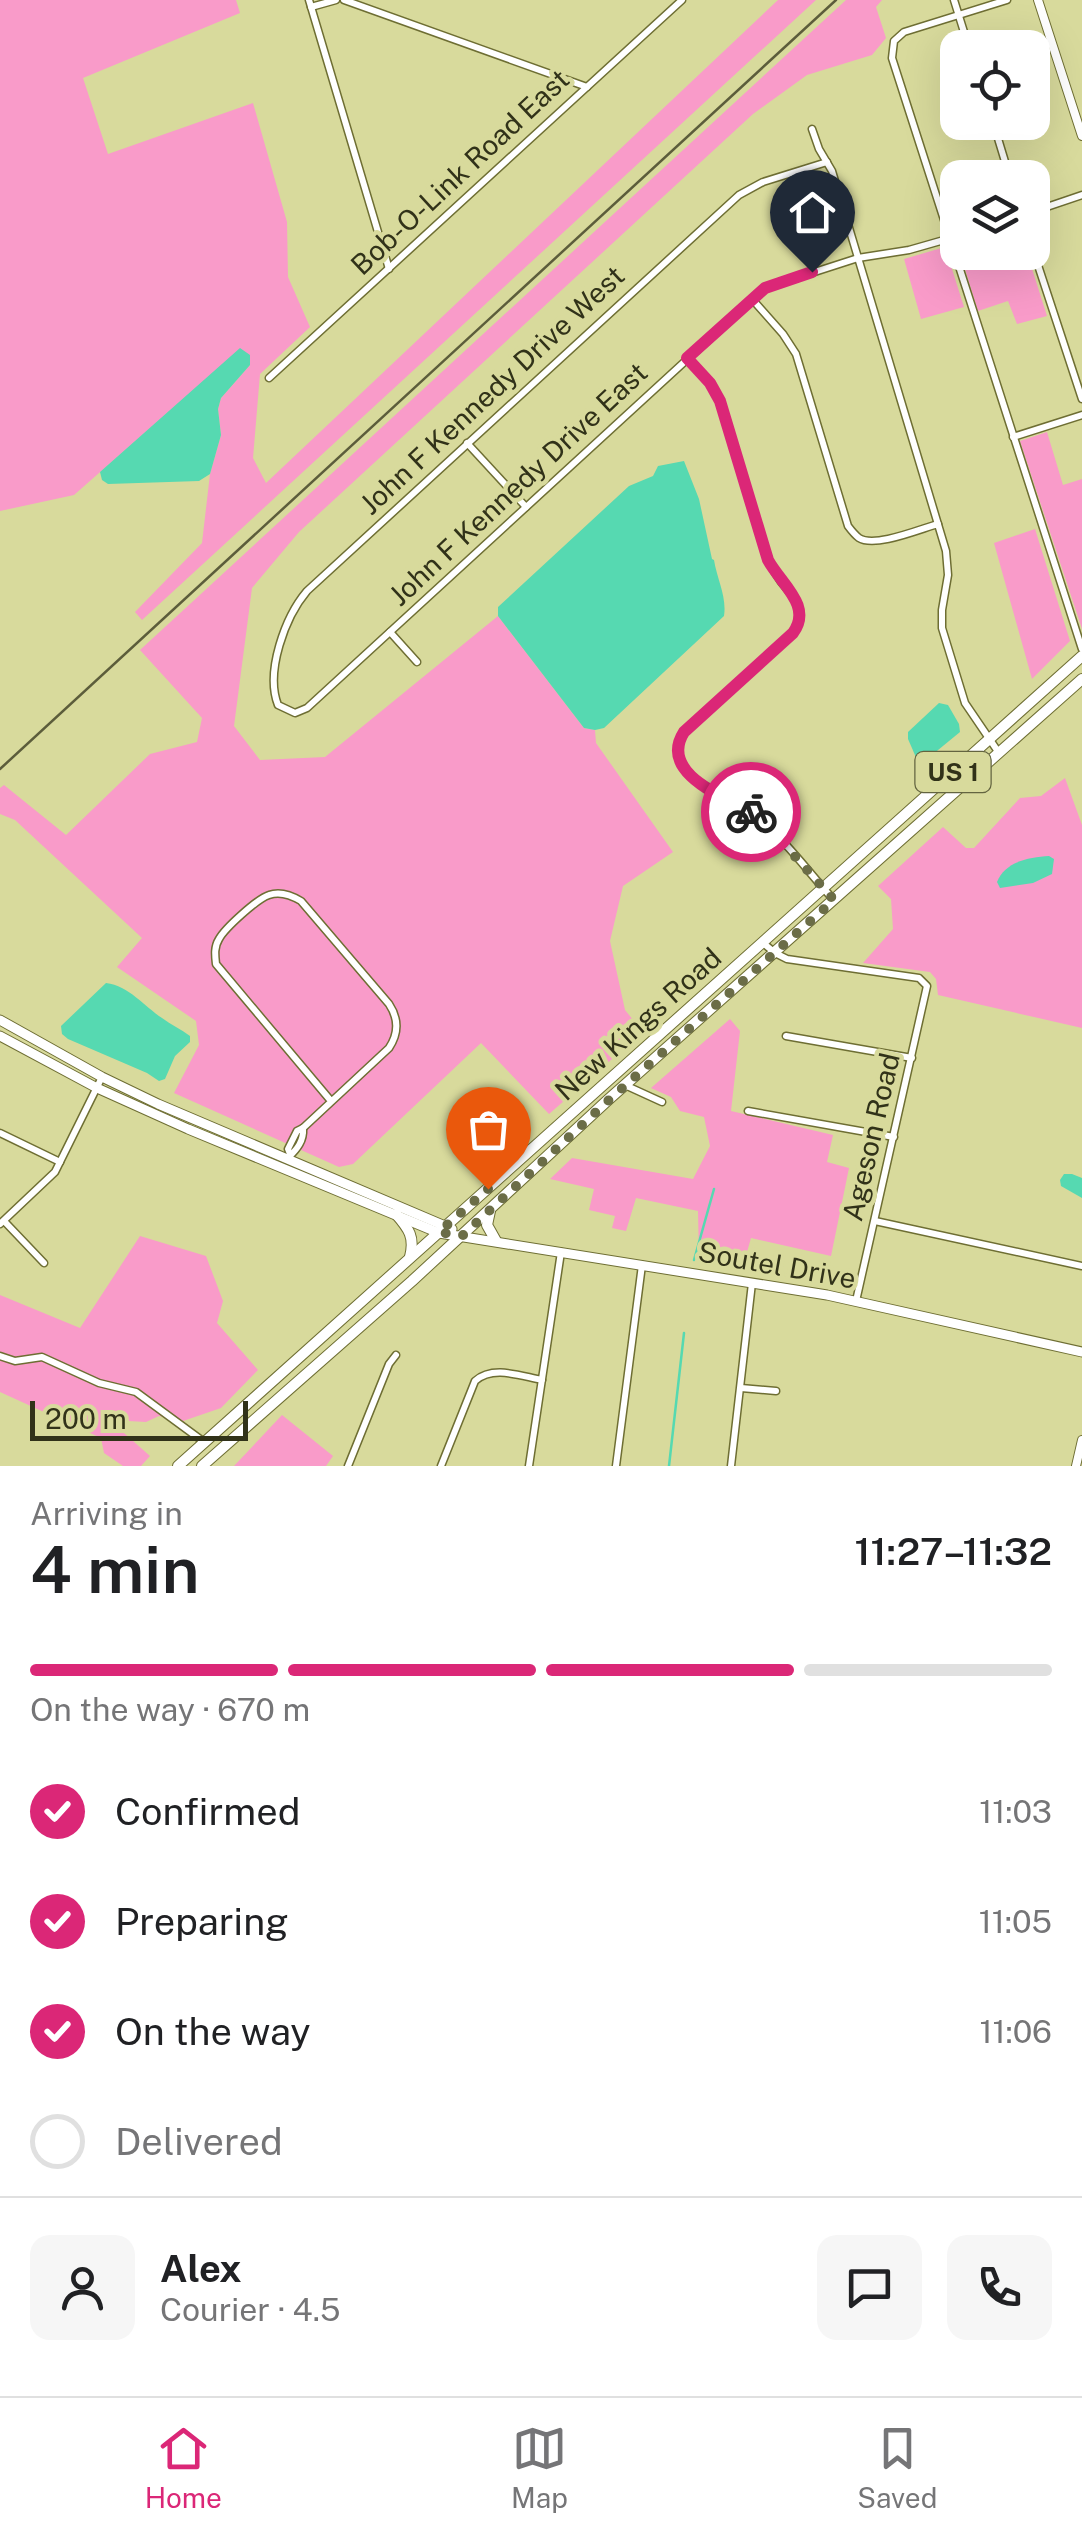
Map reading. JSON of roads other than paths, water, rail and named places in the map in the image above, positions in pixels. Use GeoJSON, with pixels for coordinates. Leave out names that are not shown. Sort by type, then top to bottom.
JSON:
{"type":"FeatureCollection","features":[{"type":"Feature","properties":{"kind":"highway","name":"New Kings Road"},"geometry":{"type":"LineString","coordinates":[[178,1466],[989,740],[1082,652]]}},
{"type":"Feature","properties":{"kind":"highway","name":"New Kings Road"},"geometry":{"type":"LineString","coordinates":[[202,1466],[1082,679]]}},
{"type":"Feature","properties":{"kind":"highway"},"geometry":{"type":"LineString","coordinates":[[490,1210],[487,1225],[496,1241]]}},
{"type":"Feature","properties":{"kind":"highway"},"geometry":{"type":"LineString","coordinates":[[396,1214],[413,1238],[409,1259]]}},
{"type":"Feature","properties":{"kind":"main road","name":"Soutel Drive"},"geometry":{"type":"LineString","coordinates":[[0,1020],[102,1078],[289,1157],[442,1229]]}},
{"type":"Feature","properties":{"kind":"main road","name":"Soutel Drive"},"geometry":{"type":"LineString","coordinates":[[0,1036],[97,1088],[281,1169],[462,1236],[856,1301],[1082,1352]]}},
{"type":"Feature","properties":{"kind":"street"},"geometry":{"type":"LineString","coordinates":[[336,0],[310,4],[389,269]]}},
{"type":"Feature","properties":{"kind":"street"},"geometry":{"type":"LineString","coordinates":[[344,0],[587,87]]}},
{"type":"Feature","properties":{"kind":"street","name":"Bob-O-Link Road East"},"geometry":{"type":"LineString","coordinates":[[269,378],[682,0]]}},
{"type":"Feature","properties":{"kind":"street"},"geometry":{"type":"LineString","coordinates":[[954,0],[964,30]]}},
{"type":"Feature","properties":{"kind":"street"},"geometry":{"type":"LineString","coordinates":[[940,197],[892,58],[894,41],[904,32],[1006,0]]}},
{"type":"Feature","properties":{"kind":"street"},"geometry":{"type":"LineString","coordinates":[[1038,0],[1082,136]]}},
{"type":"Feature","properties":{"kind":"street"},"geometry":{"type":"LineString","coordinates":[[812,129],[818,149],[832,171],[938,524],[948,563],[942,628],[965,703],[999,753]]}},
{"type":"Feature","properties":{"kind":"street","name":"John F Kennedy Drive West"},"geometry":{"type":"LineString","coordinates":[[289,712],[278,705],[274,688],[282,634],[307,591],[739,195],[763,182],[827,162]]}},
{"type":"Feature","properties":{"kind":"street"},"geometry":{"type":"LineString","coordinates":[[1050,206],[1082,195]]}},
{"type":"Feature","properties":{"kind":"street","name":"John F Kennedy Drive East"},"geometry":{"type":"LineString","coordinates":[[289,712],[307,708],[769,285],[858,258],[940,241]]}},
{"type":"Feature","properties":{"kind":"street"},"geometry":{"type":"LineString","coordinates":[[964,270],[1082,652]]}},
{"type":"Feature","properties":{"kind":"street"},"geometry":{"type":"LineString","coordinates":[[1040,270],[1082,399]]}},
{"type":"Feature","properties":{"kind":"street"},"geometry":{"type":"LineString","coordinates":[[752,299],[796,354],[848,526],[860,539],[878,541],[938,524]]}},
{"type":"Feature","properties":{"kind":"street"},"geometry":{"type":"LineString","coordinates":[[687,358],[710,383],[720,401],[768,560],[796,598],[801,620],[793,633],[684,732],[678,742],[678,756],[702,786],[758,817],[834,900]]}},
{"type":"Feature","properties":{"kind":"street"},"geometry":{"type":"LineString","coordinates":[[1013,436],[1082,415]]}},
{"type":"Feature","properties":{"kind":"street"},"geometry":{"type":"LineString","coordinates":[[467,443],[526,507]]}},
{"type":"Feature","properties":{"kind":"street"},"geometry":{"type":"LineString","coordinates":[[390,632],[417,662]]}},
{"type":"Feature","properties":{"kind":"street"},"geometry":{"type":"LineString","coordinates":[[281,1169],[289,1157],[288,1149],[296,1131],[303,1128],[388,1048],[397,1032],[389,1004],[301,900],[272,894],[263,897],[220,936],[216,964],[331,1101]]}},
{"type":"Feature","properties":{"kind":"street"},"geometry":{"type":"LineString","coordinates":[[762,942],[775,953]]}},
{"type":"Feature","properties":{"kind":"street","name":"Ageson Road"},"geometry":{"type":"LineString","coordinates":[[775,953],[799,961],[919,978],[928,990],[856,1301]]}},
{"type":"Feature","properties":{"kind":"street"},"geometry":{"type":"LineString","coordinates":[[786,1036],[912,1058]]}},
{"type":"Feature","properties":{"kind":"street"},"geometry":{"type":"LineString","coordinates":[[44,1264],[2,1223],[51,1176],[102,1078]]}},
{"type":"Feature","properties":{"kind":"street"},"geometry":{"type":"LineString","coordinates":[[602,1086],[609,1100]]}},
{"type":"Feature","properties":{"kind":"street"},"geometry":{"type":"LineString","coordinates":[[626,1086],[662,1102]]}},
{"type":"Feature","properties":{"kind":"street"},"geometry":{"type":"LineString","coordinates":[[748,1111],[894,1137]]}},
{"type":"Feature","properties":{"kind":"street"},"geometry":{"type":"LineString","coordinates":[[0,1133],[60,1162]]}},
{"type":"Feature","properties":{"kind":"street"},"geometry":{"type":"LineString","coordinates":[[875,1221],[1082,1266]]}},
{"type":"Feature","properties":{"kind":"street"},"geometry":{"type":"LineString","coordinates":[[529,1466],[561,1252]]}},
{"type":"Feature","properties":{"kind":"street"},"geometry":{"type":"LineString","coordinates":[[616,1466],[642,1265]]}},
{"type":"Feature","properties":{"kind":"street"},"geometry":{"type":"LineString","coordinates":[[732,1466],[752,1283]]}},
{"type":"Feature","properties":{"kind":"street"},"geometry":{"type":"LineString","coordinates":[[348,1466],[396,1354]]}},
{"type":"Feature","properties":{"kind":"street"},"geometry":{"type":"LineString","coordinates":[[0,1356],[14,1362],[42,1357],[99,1383],[136,1392],[204,1442]]}},
{"type":"Feature","properties":{"kind":"street"},"geometry":{"type":"LineString","coordinates":[[441,1466],[475,1381],[481,1375],[498,1372],[542,1380]]}},
{"type":"Feature","properties":{"kind":"street"},"geometry":{"type":"LineString","coordinates":[[275,1380],[286,1390]]}},
{"type":"Feature","properties":{"kind":"street"},"geometry":{"type":"LineString","coordinates":[[740,1388],[776,1391]]}},
{"type":"Feature","properties":{"kind":"street"},"geometry":{"type":"LineString","coordinates":[[1076,1466],[1082,1440]]}},
{"type":"Feature","properties":{"kind":"waterway"},"geometry":{"type":"LineString","coordinates":[[694,1260],[714,1189]]}},
{"type":"Feature","properties":{"kind":"waterway"},"geometry":{"type":"LineString","coordinates":[[669,1466],[684,1333]]}},
{"type":"Feature","properties":{"kind":"railway"},"geometry":{"type":"LineString","coordinates":[[0,769],[836,0]]}}]}
